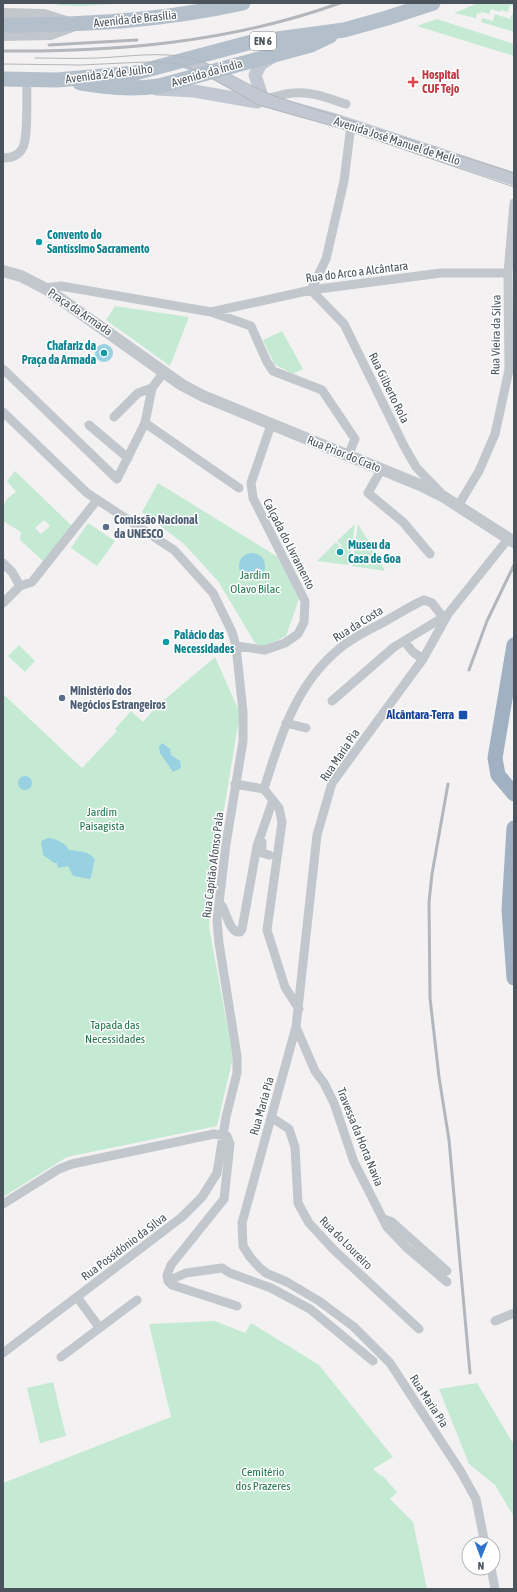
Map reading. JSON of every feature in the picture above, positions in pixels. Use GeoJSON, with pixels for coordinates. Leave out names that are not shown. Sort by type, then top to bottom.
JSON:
{"type":"FeatureCollection","features":[{"type":"Feature","properties":{"kind":"highway"},"geometry":{"type":"LineString","coordinates":[[514,645],[495,758],[498,775],[514,794]]}},
{"type":"Feature","properties":{"kind":"highway"},"geometry":{"type":"LineString","coordinates":[[514,828],[509,910],[514,978]]}},
{"type":"Feature","properties":{"kind":"main road","name":"Avenida de Brasília"},"geometry":{"type":"LineString","coordinates":[[75,25],[163,18],[243,3]]}},
{"type":"Feature","properties":{"kind":"main road","name":"Avenida da Índia"},"geometry":{"type":"LineString","coordinates":[[183,61],[248,43],[344,30],[433,3]]}},
{"type":"Feature","properties":{"kind":"main road"},"geometry":{"type":"LineString","coordinates":[[3,25],[75,25]]}},
{"type":"Feature","properties":{"kind":"main road","name":"Avenida da Índia"},"geometry":{"type":"LineString","coordinates":[[136,88],[159,86],[311,45],[344,30]]}},
{"type":"Feature","properties":{"kind":"main road"},"geometry":{"type":"LineString","coordinates":[[263,100],[255,75],[260,64],[278,54]]}},
{"type":"Feature","properties":{"kind":"main road","name":"Avenida José Manuel de Mello"},"geometry":{"type":"LineString","coordinates":[[183,61],[212,72],[263,100],[351,125],[514,180]]}},
{"type":"Feature","properties":{"kind":"main road","name":"Avenida 24 de Julho"},"geometry":{"type":"LineString","coordinates":[[3,79],[58,80],[135,73],[183,61]]}},
{"type":"Feature","properties":{"kind":"main road","name":"Avenida 24 de Julho"},"geometry":{"type":"LineString","coordinates":[[58,80],[108,88],[136,88]]}},
{"type":"Feature","properties":{"kind":"main road","name":"Avenida José Manuel de Mello"},"geometry":{"type":"LineString","coordinates":[[136,88],[201,92],[279,104]]}},
{"type":"Feature","properties":{"kind":"street","name":"Avenida de Brasília"},"geometry":{"type":"LineString","coordinates":[[3,14],[44,15],[75,25]]}},
{"type":"Feature","properties":{"kind":"street","name":"Avenida de Brasília"},"geometry":{"type":"LineString","coordinates":[[3,35],[50,34],[75,25]]}},
{"type":"Feature","properties":{"kind":"street"},"geometry":{"type":"LineString","coordinates":[[3,158],[14,156],[19,153],[25,144],[27,79]]}},
{"type":"Feature","properties":{"kind":"street","name":"Avenida José Manuel de Mello"},"geometry":{"type":"LineString","coordinates":[[263,100],[289,93],[300,93],[321,96],[346,104]]}},
{"type":"Feature","properties":{"kind":"street"},"geometry":{"type":"LineString","coordinates":[[311,290],[326,259],[344,181],[351,125]]}},
{"type":"Feature","properties":{"kind":"street","name":"Rua Vieira da Silva"},"geometry":{"type":"LineString","coordinates":[[458,506],[479,471],[495,434],[509,370],[508,273],[514,203]]}},
{"type":"Feature","properties":{"kind":"street"},"geometry":{"type":"LineString","coordinates":[[3,271],[21,276],[44,288]]}},
{"type":"Feature","properties":{"kind":"street","name":"Rua do Arco a Alcântara"},"geometry":{"type":"LineString","coordinates":[[212,312],[311,290],[441,273],[508,273]]}},
{"type":"Feature","properties":{"kind":"street","name":"Praça da Armada"},"geometry":{"type":"LineString","coordinates":[[44,288],[61,286],[212,312]]}},
{"type":"Feature","properties":{"kind":"street","name":"Praça da Armada"},"geometry":{"type":"LineString","coordinates":[[44,288],[175,379]]}},
{"type":"Feature","properties":{"kind":"street","name":"Rua Gilberto Rola"},"geometry":{"type":"LineString","coordinates":[[311,290],[344,324],[404,446],[416,467],[444,497]]}},
{"type":"Feature","properties":{"kind":"street"},"geometry":{"type":"LineString","coordinates":[[212,312],[251,326],[267,362],[273,370],[322,390],[355,439],[348,456]]}},
{"type":"Feature","properties":{"kind":"street"},"geometry":{"type":"LineString","coordinates":[[3,369],[117,479],[145,423],[152,388],[164,372]]}},
{"type":"Feature","properties":{"kind":"street","name":"Rua Prior do Crato"},"geometry":{"type":"LineString","coordinates":[[175,379],[203,396],[420,485],[444,497],[511,541]]}},
{"type":"Feature","properties":{"kind":"street"},"geometry":{"type":"LineString","coordinates":[[114,417],[138,393],[152,388]]}},
{"type":"Feature","properties":{"kind":"street","name":"Rua Capitão Afonso Pala"},"geometry":{"type":"LineString","coordinates":[[3,412],[87,493],[174,550],[213,593],[232,632],[236,646],[244,725],[243,741],[235,784],[219,902],[219,943],[238,1064],[223,1134]]}},
{"type":"Feature","properties":{"kind":"street"},"geometry":{"type":"LineString","coordinates":[[145,423],[239,488]]}},
{"type":"Feature","properties":{"kind":"street"},"geometry":{"type":"LineString","coordinates":[[89,425],[128,458]]}},
{"type":"Feature","properties":{"kind":"street","name":"Calçada do Livramento"},"geometry":{"type":"LineString","coordinates":[[236,646],[265,650],[285,643],[298,634],[304,622],[305,601],[253,498],[251,482],[271,425]]}},
{"type":"Feature","properties":{"kind":"street"},"geometry":{"type":"LineString","coordinates":[[381,470],[368,493],[403,522],[430,554]]}},
{"type":"Feature","properties":{"kind":"street"},"geometry":{"type":"LineString","coordinates":[[3,603],[20,586],[32,582],[97,500]]}},
{"type":"Feature","properties":{"kind":"street"},"geometry":{"type":"LineString","coordinates":[[332,701],[404,641],[445,615],[511,541]]}},
{"type":"Feature","properties":{"kind":"street"},"geometry":{"type":"LineString","coordinates":[[3,564],[12,572],[20,586]]}},
{"type":"Feature","properties":{"kind":"street","name":"Rua da Costa"},"geometry":{"type":"LineString","coordinates":[[264,789],[286,722],[308,684],[319,669],[340,648],[368,630],[424,600],[432,603],[445,615]]}},
{"type":"Feature","properties":{"kind":"street","name":"Rua Maria Pia"},"geometry":{"type":"LineString","coordinates":[[445,615],[423,659],[332,784],[317,835],[296,1027],[243,1213],[242,1232],[243,1246],[259,1267],[266,1273],[287,1282],[319,1301],[354,1327],[390,1363],[461,1472],[476,1499],[484,1536]]}},
{"type":"Feature","properties":{"kind":"street"},"geometry":{"type":"LineString","coordinates":[[404,641],[413,652],[423,659]]}},
{"type":"Feature","properties":{"kind":"street"},"geometry":{"type":"LineString","coordinates":[[286,722],[306,728]]}},
{"type":"Feature","properties":{"kind":"street"},"geometry":{"type":"LineString","coordinates":[[235,784],[264,789],[279,808],[282,822],[267,930],[285,987],[299,1009]]}},
{"type":"Feature","properties":{"kind":"street"},"geometry":{"type":"LineString","coordinates":[[219,902],[224,906],[233,929],[240,932],[242,929],[257,846],[273,800]]}},
{"type":"Feature","properties":{"kind":"street"},"geometry":{"type":"LineString","coordinates":[[262,835],[262,853],[269,855]]}},
{"type":"Feature","properties":{"kind":"street","name":"Travessa da Horta Navia"},"geometry":{"type":"LineString","coordinates":[[296,1027],[315,1071],[324,1083],[334,1103],[354,1162],[387,1227],[406,1247],[447,1282]]}},
{"type":"Feature","properties":{"kind":"street","name":"Rua do Loureiro"},"geometry":{"type":"LineString","coordinates":[[271,1117],[289,1129],[295,1148],[298,1203],[309,1223],[334,1250],[419,1330]]}},
{"type":"Feature","properties":{"kind":"street"},"geometry":{"type":"LineString","coordinates":[[3,1204],[59,1169],[72,1164],[214,1134],[223,1134],[227,1136],[230,1144],[224,1200],[172,1265],[167,1275],[168,1281],[172,1285],[237,1306]]}},
{"type":"Feature","properties":{"kind":"street","name":"Rua Possidónio da Silva"},"geometry":{"type":"LineString","coordinates":[[3,1353],[177,1222],[202,1197],[217,1174],[223,1134]]}},
{"type":"Feature","properties":{"kind":"street"},"geometry":{"type":"LineString","coordinates":[[384,1219],[392,1222],[447,1271]]}},
{"type":"Feature","properties":{"kind":"street"},"geometry":{"type":"LineString","coordinates":[[168,1281],[186,1273],[222,1268],[230,1273],[271,1288],[310,1309],[373,1361]]}},
{"type":"Feature","properties":{"kind":"street"},"geometry":{"type":"LineString","coordinates":[[77,1297],[99,1327]]}},
{"type":"Feature","properties":{"kind":"street"},"geometry":{"type":"LineString","coordinates":[[61,1357],[137,1300]]}},
{"type":"Feature","properties":{"kind":"street"},"geometry":{"type":"LineString","coordinates":[[495,1321],[514,1313]]}},
{"type":"Feature","properties":{"kind":"street"},"geometry":{"type":"LineString","coordinates":[[493,1576],[495,1589]]}},
{"type":"Feature","properties":{"kind":"green space"},"geometry":{"type":"Polygon","coordinates":[[[64,3],[127,3],[83,6],[54,5],[64,3]]]}},
{"type":"Feature","properties":{"kind":"green space"},"geometry":{"type":"Polygon","coordinates":[[[478,3],[514,3],[514,6],[510,5],[508,12],[501,10],[500,12],[491,9],[489,14],[481,12],[481,14],[477,13],[476,18],[454,13],[478,3]]]}},
{"type":"Feature","properties":{"kind":"green space"},"geometry":{"type":"Polygon","coordinates":[[[514,10],[514,32],[481,22],[482,18],[493,21],[495,14],[510,19],[514,10]]]}},
{"type":"Feature","properties":{"kind":"green space"},"geometry":{"type":"Polygon","coordinates":[[[437,19],[514,44],[514,56],[417,26],[437,19]]]}},
{"type":"Feature","properties":{"kind":"green space"},"geometry":{"type":"Polygon","coordinates":[[[115,306],[189,317],[170,366],[106,320],[115,306]]]}},
{"type":"Feature","properties":{"kind":"green space"},"geometry":{"type":"Polygon","coordinates":[[[282,331],[303,369],[293,374],[274,364],[263,340],[282,331]]]}},
{"type":"Feature","properties":{"kind":"green space"},"geometry":{"type":"Polygon","coordinates":[[[15,471],[73,527],[43,561],[20,540],[21,532],[3,521],[4,504],[8,498],[16,492],[7,481],[15,471]],[[44,520],[35,528],[41,534],[50,526],[44,520]]]}},
{"type":"Feature","properties":{"kind":"green space","name":"Jardim Olavo Bilac"},"geometry":{"type":"Polygon","coordinates":[[[158,483],[278,557],[299,599],[286,636],[264,647],[255,643],[218,581],[183,543],[142,512],[158,483]]]}},
{"type":"Feature","properties":{"kind":"green space"},"geometry":{"type":"Polygon","coordinates":[[[88,523],[115,541],[97,566],[71,548],[88,523]]]}},
{"type":"Feature","properties":{"kind":"green space"},"geometry":{"type":"Polygon","coordinates":[[[355,524],[349,565],[317,561],[336,542],[340,547],[342,546],[337,541],[355,524]]]}},
{"type":"Feature","properties":{"kind":"green space"},"geometry":{"type":"Polygon","coordinates":[[[358,524],[375,553],[372,555],[374,559],[378,557],[385,571],[352,566],[358,524]]]}},
{"type":"Feature","properties":{"kind":"green space"},"geometry":{"type":"Polygon","coordinates":[[[19,645],[35,661],[25,672],[8,656],[19,645]]]}},
{"type":"Feature","properties":{"kind":"green space","name":"Tapada das Necessidades"},"geometry":{"type":"Polygon","coordinates":[[[215,657],[240,713],[212,882],[209,927],[233,1057],[217,1126],[67,1157],[3,1197],[3,694],[82,768],[117,731],[115,729],[131,711],[143,722],[156,707],[215,657]]]}},
{"type":"Feature","properties":{"kind":"green space","name":"Cemitério dos Prazeres"},"geometry":{"type":"Polygon","coordinates":[[[215,1321],[245,1333],[251,1323],[319,1365],[393,1457],[373,1469],[381,1476],[382,1475],[397,1492],[390,1499],[413,1522],[427,1589],[3,1589],[3,1483],[171,1417],[149,1324],[215,1321]]]}},
{"type":"Feature","properties":{"kind":"green space"},"geometry":{"type":"Polygon","coordinates":[[[53,1382],[66,1436],[40,1443],[27,1388],[53,1382]]]}},
{"type":"Feature","properties":{"kind":"green space"},"geometry":{"type":"Polygon","coordinates":[[[477,1383],[514,1445],[514,1517],[495,1485],[469,1464],[439,1389],[477,1383]]]}},
{"type":"Feature","properties":{"kind":"water","name":"Chafariz da Praça da Armada"},"geometry":{"type":"Polygon","coordinates":[[[104,344],[110,347],[113,353],[110,359],[104,362],[98,359],[95,353],[98,347],[104,344]]]}},
{"type":"Feature","properties":{"kind":"water"},"geometry":{"type":"Polygon","coordinates":[[[252,553],[262,556],[265,566],[262,576],[252,579],[242,576],[239,566],[242,556],[252,553]]]}},
{"type":"Feature","properties":{"kind":"water"},"geometry":{"type":"Polygon","coordinates":[[[162,743],[170,749],[171,755],[180,761],[181,768],[173,772],[160,753],[159,747],[162,743]]]}},
{"type":"Feature","properties":{"kind":"water"},"geometry":{"type":"Polygon","coordinates":[[[22,776],[28,776],[32,780],[32,786],[28,790],[22,790],[18,786],[18,780],[22,776]]]}},
{"type":"Feature","properties":{"kind":"water"},"geometry":{"type":"Polygon","coordinates":[[[48,838],[60,842],[69,850],[90,854],[95,860],[90,879],[73,876],[68,866],[58,868],[57,863],[54,863],[43,855],[41,841],[48,838]]]}},
{"type":"Feature","properties":{"kind":"tram line"},"geometry":{"type":"LineString","coordinates":[[35,58],[88,58],[143,55],[167,55],[190,58],[212,66],[277,97],[514,173]]}},
{"type":"Feature","properties":{"kind":"tram line"},"geometry":{"type":"LineString","coordinates":[[3,64],[80,65],[145,62],[174,63],[205,74],[258,105],[350,131],[514,187]]}},
{"type":"Feature","properties":{"kind":"railway"},"geometry":{"type":"LineString","coordinates":[[3,51],[46,51],[132,47],[174,42],[216,36],[258,27],[340,3]]}},
{"type":"Feature","properties":{"kind":"railway"},"geometry":{"type":"LineString","coordinates":[[49,45],[137,40]]}},
{"type":"Feature","properties":{"kind":"railway"},"geometry":{"type":"LineString","coordinates":[[469,670],[487,621],[514,565]]}},
{"type":"Feature","properties":{"kind":"railway"},"geometry":{"type":"LineString","coordinates":[[448,784],[432,874],[429,902],[430,998],[439,1077],[449,1140],[470,1373]]}},
{"type":"Feature","properties":{"kind":"place","name":"Hospital CUF Tejo"},"geometry":{"type":"Point","coordinates":[413,82]}},
{"type":"Feature","properties":{"kind":"place","name":"Convento do Santíssimo Sacramento"},"geometry":{"type":"Point","coordinates":[39,242]}},
{"type":"Feature","properties":{"kind":"place","name":"Chafariz da Praça da Armada"},"geometry":{"type":"Point","coordinates":[104,353]}},
{"type":"Feature","properties":{"kind":"place","name":"Comissão Nacional da UNESCO"},"geometry":{"type":"Point","coordinates":[106,527]}},
{"type":"Feature","properties":{"kind":"place","name":"Museu da Casa de Goa"},"geometry":{"type":"Point","coordinates":[340,552]}},
{"type":"Feature","properties":{"kind":"place","name":"Palácio das Necessidades"},"geometry":{"type":"Point","coordinates":[166,642]}},
{"type":"Feature","properties":{"kind":"place","name":"Ministério dos Negócios Estrangeiros"},"geometry":{"type":"Point","coordinates":[62,698]}},
{"type":"Feature","properties":{"kind":"place","name":"Alcântara-Terra"},"geometry":{"type":"Point","coordinates":[463,715]}},
{"type":"Feature","properties":{"kind":"park label","name":"Jardim Paisagista"},"geometry":{"type":"Point","coordinates":[102,819]}}]}
